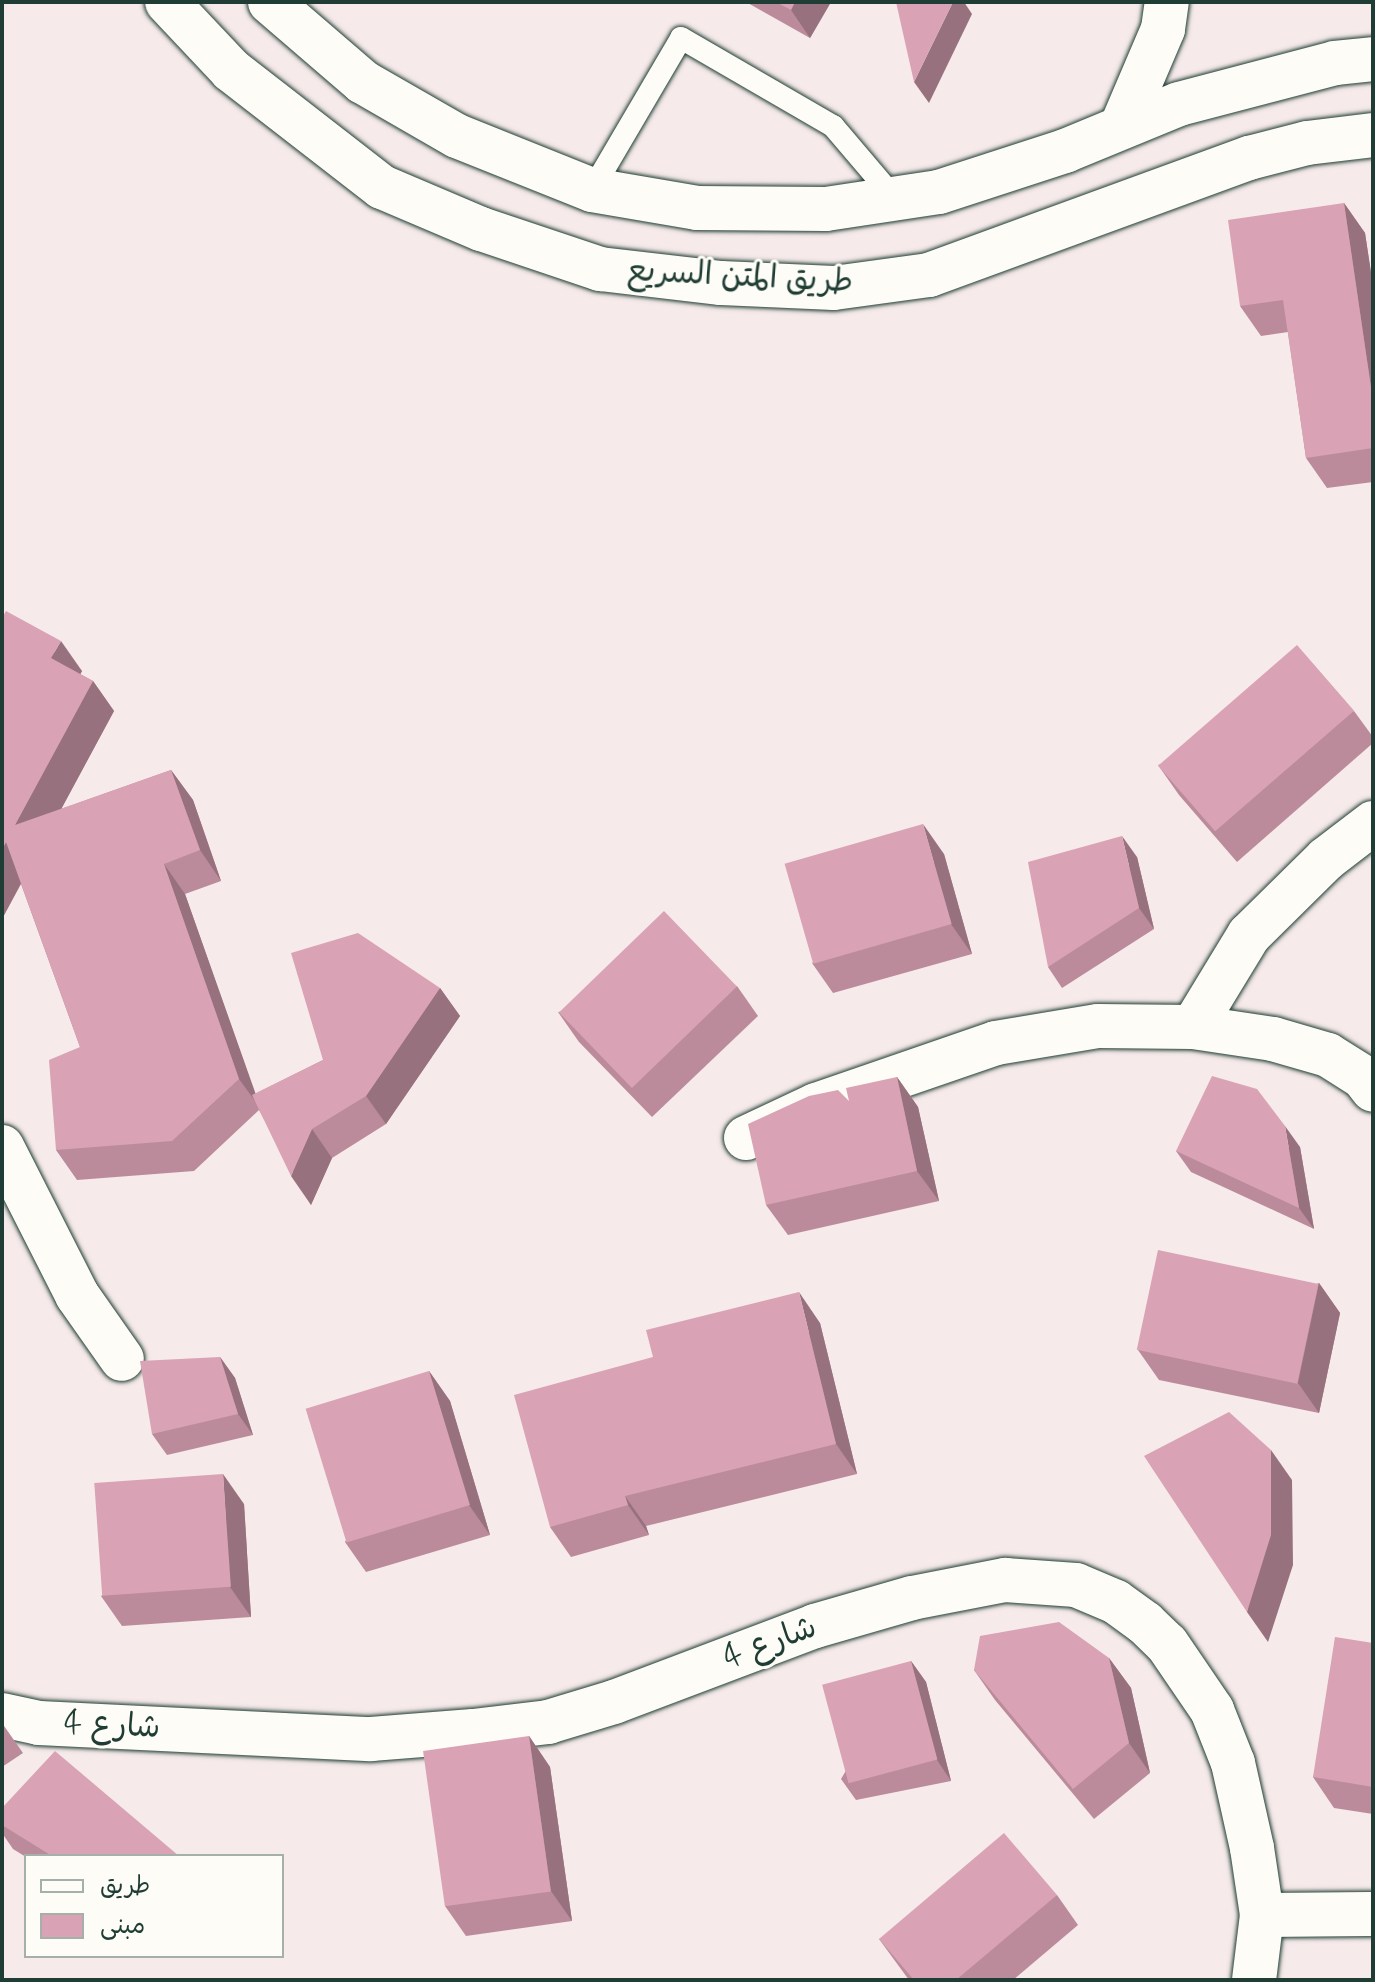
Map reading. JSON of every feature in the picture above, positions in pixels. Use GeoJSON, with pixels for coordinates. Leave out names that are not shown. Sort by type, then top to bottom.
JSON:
{"type":"FeatureCollection","features":[{"type":"Feature","properties":{"kind":"main road","name":"طريق المتن السريع"},"geometry":{"type":"LineString","coordinates":[[167,2],[231,70],[382,187],[481,229],[600,269],[721,283],[834,288],[929,275],[1249,158],[1307,143],[1373,135]]}},
{"type":"Feature","properties":{"kind":"main road","name":"طريق المتن السريع"},"geometry":{"type":"LineString","coordinates":[[270,2],[363,82],[420,117],[540,173],[592,190],[670,204],[763,210],[826,209],[896,200],[994,176],[1123,123],[1282,75],[1373,59]]}},
{"type":"Feature","properties":{"kind":"main road"},"geometry":{"type":"LineString","coordinates":[[1123,123],[1163,29],[1167,2]]}},
{"type":"Feature","properties":{"kind":"main road"},"geometry":{"type":"LineString","coordinates":[[1193,1027],[1249,935],[1326,859],[1373,823]]}},
{"type":"Feature","properties":{"kind":"main road"},"geometry":{"type":"LineString","coordinates":[[746,1138],[816,1105],[996,1043],[1098,1026],[1193,1027],[1273,1039],[1328,1055],[1363,1077],[1373,1090]]}},
{"type":"Feature","properties":{"kind":"main road"},"geometry":{"type":"LineString","coordinates":[[2,1147],[77,1295],[122,1359]]}},
{"type":"Feature","properties":{"kind":"main road","name":"شارع 4"},"geometry":{"type":"LineString","coordinates":[[2,1715],[39,1723],[371,1739],[548,1722],[815,1626],[912,1598],[1037,1578],[1076,1585],[1116,1602],[1167,1644],[1212,1710],[1233,1763],[1262,1915],[1254,1980]]}},
{"type":"Feature","properties":{"kind":"main road"},"geometry":{"type":"LineString","coordinates":[[1262,1915],[1373,1914]]}},
{"type":"Feature","properties":{"kind":"lane"},"geometry":{"type":"LineString","coordinates":[[592,190],[681,38],[833,126],[896,200]]}},
{"type":"Feature","properties":{"kind":"building"},"geometry":{"type":"Polygon","coordinates":[[[776,2],[795,2],[791,10],[776,2]]]}},
{"type":"Feature","properties":{"kind":"building"},"geometry":{"type":"Polygon","coordinates":[[[896,2],[953,2],[914,82],[896,2]]]}},
{"type":"Feature","properties":{"kind":"building"},"geometry":{"type":"Polygon","coordinates":[[[1344,203],[1373,401],[1373,448],[1306,458],[1283,300],[1240,306],[1228,220],[1344,203]]]}},
{"type":"Feature","properties":{"kind":"building"},"geometry":{"type":"Polygon","coordinates":[[[6,611],[61,641],[51,658],[93,681],[15,825],[171,770],[200,850],[164,864],[239,1079],[172,1141],[56,1150],[49,1060],[80,1047],[6,842],[2,850],[2,618],[6,611]]]}},
{"type":"Feature","properties":{"kind":"building"},"geometry":{"type":"Polygon","coordinates":[[[1297,645],[1354,711],[1215,831],[1158,766],[1297,645]]]}},
{"type":"Feature","properties":{"kind":"building"},"geometry":{"type":"Polygon","coordinates":[[[923,824],[952,924],[813,964],[785,864],[923,824]]]}},
{"type":"Feature","properties":{"kind":"building"},"geometry":{"type":"Polygon","coordinates":[[[1122,836],[1139,908],[1048,967],[1028,862],[1122,836]]]}},
{"type":"Feature","properties":{"kind":"building"},"geometry":{"type":"Polygon","coordinates":[[[664,911],[737,987],[632,1088],[559,1012],[664,911]]]}},
{"type":"Feature","properties":{"kind":"building"},"geometry":{"type":"Polygon","coordinates":[[[358,933],[440,988],[366,1096],[312,1129],[291,1176],[252,1095],[323,1060],[291,953],[358,933]]]}},
{"type":"Feature","properties":{"kind":"building"},"geometry":{"type":"Polygon","coordinates":[[[1212,1076],[1257,1089],[1285,1126],[1299,1208],[1176,1151],[1212,1076]]]}},
{"type":"Feature","properties":{"kind":"building"},"geometry":{"type":"Polygon","coordinates":[[[897,1077],[917,1171],[766,1205],[748,1124],[809,1096],[838,1090],[849,1101],[846,1088],[897,1077]]]}},
{"type":"Feature","properties":{"kind":"building"},"geometry":{"type":"Polygon","coordinates":[[[1158,1250],[1318,1284],[1297,1384],[1137,1350],[1158,1250]]]}},
{"type":"Feature","properties":{"kind":"building"},"geometry":{"type":"Polygon","coordinates":[[[799,1292],[836,1444],[625,1496],[628,1505],[550,1527],[514,1395],[653,1357],[646,1330],[799,1292]]]}},
{"type":"Feature","properties":{"kind":"building"},"geometry":{"type":"Polygon","coordinates":[[[220,1357],[238,1414],[152,1434],[140,1361],[220,1357]]]}},
{"type":"Feature","properties":{"kind":"building"},"geometry":{"type":"Polygon","coordinates":[[[429,1371],[470,1505],[347,1543],[306,1409],[429,1371]]]}},
{"type":"Feature","properties":{"kind":"building"},"geometry":{"type":"Polygon","coordinates":[[[1229,1412],[1271,1450],[1271,1535],[1247,1612],[1144,1456],[1229,1412]]]}},
{"type":"Feature","properties":{"kind":"building"},"geometry":{"type":"Polygon","coordinates":[[[223,1474],[231,1587],[102,1596],[94,1483],[223,1474]]]}},
{"type":"Feature","properties":{"kind":"building"},"geometry":{"type":"Polygon","coordinates":[[[1059,1622],[1109,1658],[1129,1743],[1073,1789],[974,1670],[980,1636],[1059,1622]]]}},
{"type":"Feature","properties":{"kind":"building"},"geometry":{"type":"Polygon","coordinates":[[[1335,1637],[1373,1643],[1373,1787],[1313,1777],[1335,1637]]]}},
{"type":"Feature","properties":{"kind":"building"},"geometry":{"type":"Polygon","coordinates":[[[911,1661],[937,1760],[849,1783],[822,1685],[911,1661]]]}},
{"type":"Feature","properties":{"kind":"building"},"geometry":{"type":"Polygon","coordinates":[[[529,1736],[551,1891],[445,1906],[423,1751],[529,1736]]]}},
{"type":"Feature","properties":{"kind":"building"},"geometry":{"type":"Polygon","coordinates":[[[55,1751],[177,1854],[49,1854],[2,1825],[2,1808],[55,1751]]]}},
{"type":"Feature","properties":{"kind":"building"},"geometry":{"type":"Polygon","coordinates":[[[1004,1833],[1057,1895],[956,1980],[914,1980],[879,1939],[1004,1833]]]}}]}
